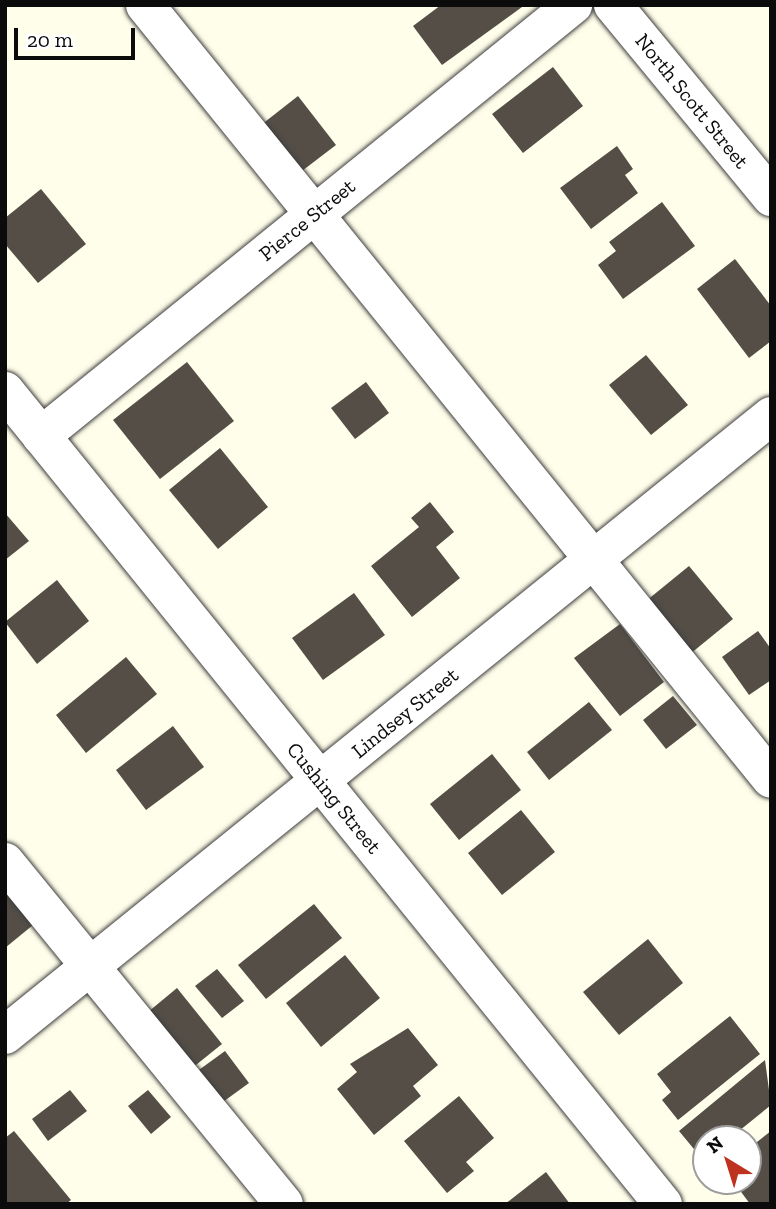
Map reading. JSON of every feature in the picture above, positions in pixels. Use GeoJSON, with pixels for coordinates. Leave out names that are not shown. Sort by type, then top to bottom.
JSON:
{"type":"FeatureCollection","features":[{"type":"Feature","properties":{"kind":"street"},"geometry":{"type":"LineString","coordinates":[[145,5],[771,779]]}},
{"type":"Feature","properties":{"kind":"street","name":"Pierce Street"},"geometry":{"type":"LineString","coordinates":[[41,436],[573,5]]}},
{"type":"Feature","properties":{"kind":"street","name":"North Scott Street"},"geometry":{"type":"LineString","coordinates":[[613,5],[771,197]]}},
{"type":"Feature","properties":{"kind":"street","name":"Cushing Street"},"geometry":{"type":"LineString","coordinates":[[5,391],[663,1204]]}},
{"type":"Feature","properties":{"kind":"street","name":"Lindsey Street"},"geometry":{"type":"LineString","coordinates":[[5,1035],[771,416]]}},
{"type":"Feature","properties":{"kind":"street"},"geometry":{"type":"LineString","coordinates":[[5,862],[284,1204]]}},
{"type":"Feature","properties":{"kind":"building"},"geometry":{"type":"Polygon","coordinates":[[[441,5],[522,7],[442,65],[413,26],[441,5]]]}},
{"type":"Feature","properties":{"kind":"building"},"geometry":{"type":"Polygon","coordinates":[[[553,67],[583,106],[523,153],[492,114],[553,67]]]}},
{"type":"Feature","properties":{"kind":"building"},"geometry":{"type":"Polygon","coordinates":[[[298,96],[336,145],[298,174],[261,125],[298,96]]]}},
{"type":"Feature","properties":{"kind":"building"},"geometry":{"type":"Polygon","coordinates":[[[617,146],[633,169],[625,175],[638,193],[591,229],[560,188],[617,146]]]}},
{"type":"Feature","properties":{"kind":"building"},"geometry":{"type":"Polygon","coordinates":[[[41,189],[86,244],[38,283],[5,244],[5,218],[41,189]]]}},
{"type":"Feature","properties":{"kind":"building"},"geometry":{"type":"Polygon","coordinates":[[[662,202],[695,246],[623,299],[598,265],[616,251],[609,242],[662,202]]]}},
{"type":"Feature","properties":{"kind":"building"},"geometry":{"type":"Polygon","coordinates":[[[735,259],[771,306],[771,341],[749,358],[697,289],[735,259]]]}},
{"type":"Feature","properties":{"kind":"building"},"geometry":{"type":"Polygon","coordinates":[[[646,355],[688,405],[651,435],[609,385],[646,355]]]}},
{"type":"Feature","properties":{"kind":"building"},"geometry":{"type":"Polygon","coordinates":[[[187,362],[234,421],[160,479],[113,420],[187,362]]]}},
{"type":"Feature","properties":{"kind":"building"},"geometry":{"type":"Polygon","coordinates":[[[366,382],[389,413],[355,439],[331,408],[366,382]]]}},
{"type":"Feature","properties":{"kind":"building"},"geometry":{"type":"Polygon","coordinates":[[[220,448],[268,507],[218,549],[169,490],[220,448]]]}},
{"type":"Feature","properties":{"kind":"building"},"geometry":{"type":"Polygon","coordinates":[[[430,502],[454,532],[436,547],[460,578],[412,617],[371,566],[419,527],[411,518],[430,502]]]}},
{"type":"Feature","properties":{"kind":"building"},"geometry":{"type":"Polygon","coordinates":[[[5,513],[29,541],[5,560],[5,513]]]}},
{"type":"Feature","properties":{"kind":"building"},"geometry":{"type":"Polygon","coordinates":[[[689,566],[733,619],[690,654],[646,601],[689,566]]]}},
{"type":"Feature","properties":{"kind":"building"},"geometry":{"type":"Polygon","coordinates":[[[57,580],[89,621],[37,664],[5,622],[57,580]]]}},
{"type":"Feature","properties":{"kind":"building"},"geometry":{"type":"Polygon","coordinates":[[[354,593],[385,635],[323,680],[292,638],[354,593]]]}},
{"type":"Feature","properties":{"kind":"building"},"geometry":{"type":"Polygon","coordinates":[[[620,624],[664,682],[620,716],[574,658],[620,624]]]}},
{"type":"Feature","properties":{"kind":"building"},"geometry":{"type":"Polygon","coordinates":[[[758,631],[771,649],[771,680],[749,695],[722,657],[758,631]]]}},
{"type":"Feature","properties":{"kind":"building"},"geometry":{"type":"Polygon","coordinates":[[[126,657],[157,694],[86,753],[56,715],[126,657]]]}},
{"type":"Feature","properties":{"kind":"building"},"geometry":{"type":"Polygon","coordinates":[[[673,696],[697,725],[666,749],[643,720],[673,696]]]}},
{"type":"Feature","properties":{"kind":"building"},"geometry":{"type":"Polygon","coordinates":[[[589,702],[612,730],[549,780],[527,752],[589,702]]]}},
{"type":"Feature","properties":{"kind":"building"},"geometry":{"type":"Polygon","coordinates":[[[173,726],[204,767],[146,810],[116,770],[173,726]]]}},
{"type":"Feature","properties":{"kind":"building"},"geometry":{"type":"Polygon","coordinates":[[[492,754],[521,790],[459,840],[430,804],[492,754]]]}},
{"type":"Feature","properties":{"kind":"building"},"geometry":{"type":"Polygon","coordinates":[[[521,810],[555,852],[502,895],[468,853],[521,810]]]}},
{"type":"Feature","properties":{"kind":"building"},"geometry":{"type":"Polygon","coordinates":[[[5,891],[33,925],[5,948],[5,891]]]}},
{"type":"Feature","properties":{"kind":"building"},"geometry":{"type":"Polygon","coordinates":[[[314,904],[342,938],[266,999],[238,965],[314,904]]]}},
{"type":"Feature","properties":{"kind":"building"},"geometry":{"type":"Polygon","coordinates":[[[648,939],[683,983],[619,1035],[583,992],[648,939]]]}},
{"type":"Feature","properties":{"kind":"building"},"geometry":{"type":"Polygon","coordinates":[[[345,955],[380,998],[321,1047],[286,1003],[345,955]]]}},
{"type":"Feature","properties":{"kind":"building"},"geometry":{"type":"Polygon","coordinates":[[[217,969],[244,1001],[222,1018],[195,986],[217,969]]]}},
{"type":"Feature","properties":{"kind":"building"},"geometry":{"type":"Polygon","coordinates":[[[177,988],[222,1044],[186,1073],[142,1017],[177,988]]]}},
{"type":"Feature","properties":{"kind":"building"},"geometry":{"type":"Polygon","coordinates":[[[730,1016],[760,1054],[678,1120],[662,1100],[671,1092],[657,1074],[730,1016]]]}},
{"type":"Feature","properties":{"kind":"building"},"geometry":{"type":"Polygon","coordinates":[[[408,1028],[438,1065],[413,1086],[421,1096],[374,1135],[337,1089],[357,1072],[350,1064],[408,1028]]]}},
{"type":"Feature","properties":{"kind":"building"},"geometry":{"type":"Polygon","coordinates":[[[225,1051],[249,1083],[216,1107],[192,1075],[225,1051]]]}},
{"type":"Feature","properties":{"kind":"building"},"geometry":{"type":"Polygon","coordinates":[[[765,1060],[771,1105],[746,1125],[692,1125],[692,1147],[679,1131],[765,1060]]]}},
{"type":"Feature","properties":{"kind":"building"},"geometry":{"type":"Polygon","coordinates":[[[70,1090],[87,1111],[48,1141],[32,1119],[70,1090]]]}},
{"type":"Feature","properties":{"kind":"building"},"geometry":{"type":"Polygon","coordinates":[[[148,1090],[171,1117],[151,1134],[128,1106],[148,1090]]]}},
{"type":"Feature","properties":{"kind":"building"},"geometry":{"type":"Polygon","coordinates":[[[459,1096],[494,1138],[466,1162],[474,1171],[447,1193],[404,1141],[459,1096]]]}},
{"type":"Feature","properties":{"kind":"building"},"geometry":{"type":"Polygon","coordinates":[[[14,1131],[71,1200],[66,1204],[5,1204],[5,1138],[14,1131]]]}},
{"type":"Feature","properties":{"kind":"building"},"geometry":{"type":"Polygon","coordinates":[[[771,1131],[771,1204],[750,1204],[743,1195],[762,1195],[762,1138],[771,1131]]]}},
{"type":"Feature","properties":{"kind":"building"},"geometry":{"type":"Polygon","coordinates":[[[546,1172],[570,1204],[505,1204],[546,1172]]]}}]}
